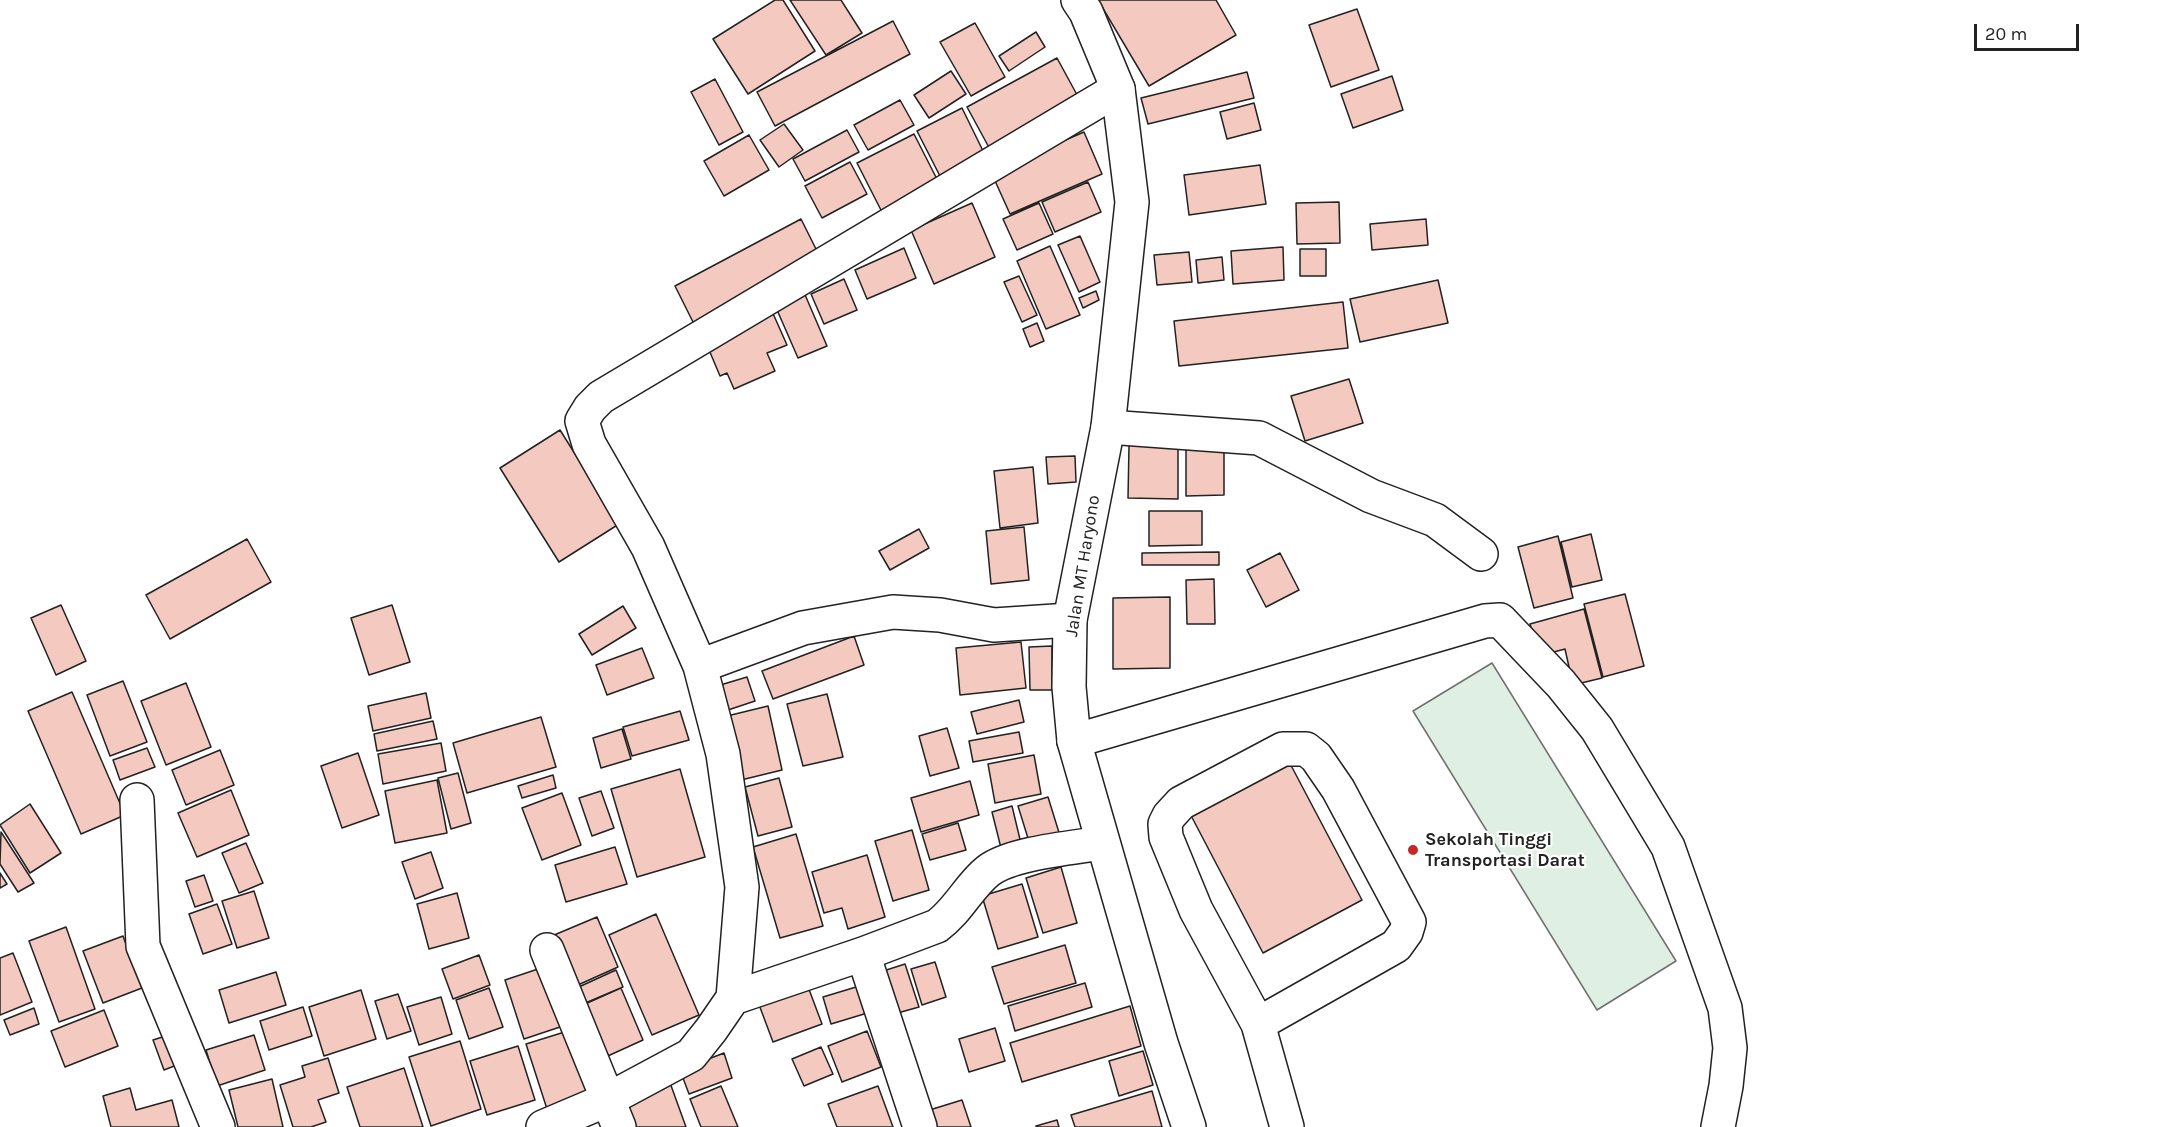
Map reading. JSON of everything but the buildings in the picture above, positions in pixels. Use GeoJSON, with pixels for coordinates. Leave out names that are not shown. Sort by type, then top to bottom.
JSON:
{"type":"FeatureCollection","features":[{"type":"Feature","properties":{"kind":"street","name":"Jalan MT Haryono"},"geometry":{"type":"LineString","coordinates":[[1078,0],[1086,12],[1118,89],[1132,202],[1108,427],[1070,620],[1069,687],[1074,741],[1161,1043],[1189,1127]]}},
{"type":"Feature","properties":{"kind":"street"},"geometry":{"type":"LineString","coordinates":[[543,1127],[614,1113],[691,1055],[733,998],[742,887],[723,754],[700,666],[648,547],[589,444],[582,420],[601,397],[1118,89]]}},
{"type":"Feature","properties":{"kind":"street"},"geometry":{"type":"LineString","coordinates":[[1108,427],[1259,438],[1371,496],[1435,520],[1481,554]]}},
{"type":"Feature","properties":{"kind":"street"},"geometry":{"type":"LineString","coordinates":[[700,666],[803,628],[893,612],[940,615],[994,625],[1070,620]]}},
{"type":"Feature","properties":{"kind":"street"},"geometry":{"type":"LineString","coordinates":[[1074,741],[1485,621],[1500,620],[1561,684],[1597,729],[1668,847],[1725,1008],[1730,1048],[1719,1127]]}},
{"type":"Feature","properties":{"kind":"street"},"geometry":{"type":"LineString","coordinates":[[1258,1023],[1396,946],[1406,933],[1409,922],[1338,789],[1316,757],[1306,749],[1283,749],[1181,803],[1165,824],[1171,852],[1196,910],[1258,1023],[1287,1127]]}},
{"type":"Feature","properties":{"kind":"street"},"geometry":{"type":"LineString","coordinates":[[137,800],[143,946],[218,1127]]}},
{"type":"Feature","properties":{"kind":"street"},"geometry":{"type":"LineString","coordinates":[[733,998],[937,926],[947,919],[987,872],[999,864],[1102,843]]}},
{"type":"Feature","properties":{"kind":"street"},"geometry":{"type":"LineString","coordinates":[[547,950],[614,1113]]}},
{"type":"Feature","properties":{"kind":"street"},"geometry":{"type":"LineString","coordinates":[[863,954],[920,1127]]}},
{"type":"Feature","properties":{"kind":"green space"},"geometry":{"type":"Polygon","coordinates":[[[1492,663],[1676,961],[1597,1010],[1413,711],[1492,663]]]}},
{"type":"Feature","properties":{"kind":"place","name":"Sekolah Tinggi Transportasi Darat"},"geometry":{"type":"Point","coordinates":[1413,850]}}]}
